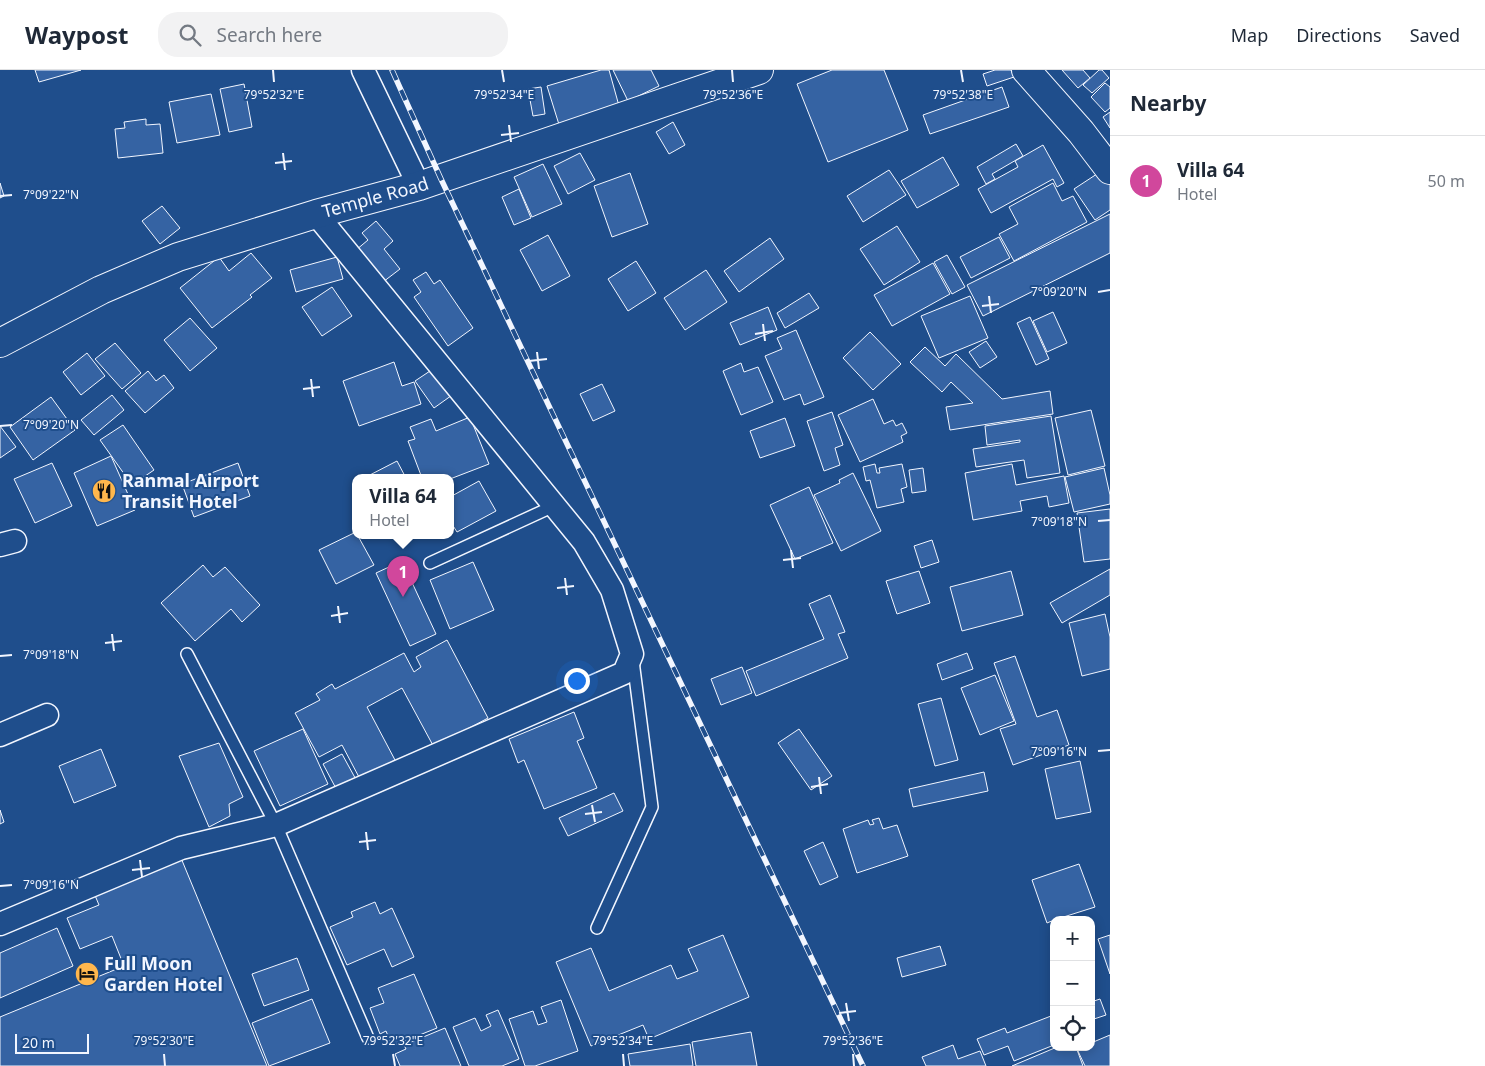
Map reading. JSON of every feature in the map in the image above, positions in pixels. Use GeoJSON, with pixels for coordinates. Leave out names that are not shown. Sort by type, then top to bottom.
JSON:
{"type":"FeatureCollection","features":[{"type":"Feature","properties":{"kind":"street"},"geometry":{"type":"LineString","coordinates":[[363,70],[419,186]]}},
{"type":"Feature","properties":{"kind":"street","name":"Temple Road"},"geometry":{"type":"LineString","coordinates":[[0,343],[101,290],[178,256],[316,214],[419,186],[759,70]]}},
{"type":"Feature","properties":{"kind":"street"},"geometry":{"type":"LineString","coordinates":[[1026,70],[1110,170]]}},
{"type":"Feature","properties":{"kind":"street"},"geometry":{"type":"LineString","coordinates":[[0,924],[181,848],[276,825],[624,673],[632,654],[612,590],[584,542],[316,214]]}},
{"type":"Feature","properties":{"kind":"street"},"geometry":{"type":"LineString","coordinates":[[0,735],[47,716]]}},
{"type":"Feature","properties":{"kind":"lane"},"geometry":{"type":"LineString","coordinates":[[430,563],[554,506]]}},
{"type":"Feature","properties":{"kind":"lane"},"geometry":{"type":"LineString","coordinates":[[187,654],[276,825],[368,1038]]}},
{"type":"Feature","properties":{"kind":"lane"},"geometry":{"type":"LineString","coordinates":[[597,928],[652,807],[632,654]]}},
{"type":"Feature","properties":{"kind":"building"},"geometry":{"type":"Polygon","coordinates":[[[35,70],[81,70],[39,82],[35,70]]]}},
{"type":"Feature","properties":{"kind":"building"},"geometry":{"type":"Polygon","coordinates":[[[601,70],[609,70],[621,113],[561,131],[547,86],[601,70]]]}},
{"type":"Feature","properties":{"kind":"building"},"geometry":{"type":"Polygon","coordinates":[[[613,70],[651,70],[659,86],[628,101],[613,70]]]}},
{"type":"Feature","properties":{"kind":"building"},"geometry":{"type":"Polygon","coordinates":[[[832,70],[884,70],[908,130],[828,162],[797,84],[832,70]]]}},
{"type":"Feature","properties":{"kind":"building"},"geometry":{"type":"Polygon","coordinates":[[[995,70],[1011,70],[1014,77],[987,86],[983,74],[995,70]]]}},
{"type":"Feature","properties":{"kind":"building"},"geometry":{"type":"Polygon","coordinates":[[[1062,70],[1083,70],[1090,78],[1078,88],[1062,70]]]}},
{"type":"Feature","properties":{"kind":"building"},"geometry":{"type":"Polygon","coordinates":[[[1099,70],[1102,70],[1109,78],[1092,93],[1083,85],[1099,70]]]}},
{"type":"Feature","properties":{"kind":"building"},"geometry":{"type":"Polygon","coordinates":[[[1105,83],[1110,87],[1110,108],[1105,112],[1091,97],[1105,83]]]}},
{"type":"Feature","properties":{"kind":"building"},"geometry":{"type":"Polygon","coordinates":[[[244,84],[252,127],[229,132],[220,89],[244,84]]]}},
{"type":"Feature","properties":{"kind":"building"},"geometry":{"type":"Polygon","coordinates":[[[541,87],[545,114],[533,116],[528,89],[541,87]]]}},
{"type":"Feature","properties":{"kind":"building"},"geometry":{"type":"Polygon","coordinates":[[[1002,87],[1009,107],[930,134],[923,115],[1002,87]]]}},
{"type":"Feature","properties":{"kind":"building"},"geometry":{"type":"Polygon","coordinates":[[[211,94],[220,135],[177,143],[169,102],[211,94]]]}},
{"type":"Feature","properties":{"kind":"building"},"geometry":{"type":"Polygon","coordinates":[[[1110,112],[1110,128],[1103,117],[1110,112]]]}},
{"type":"Feature","properties":{"kind":"building"},"geometry":{"type":"Polygon","coordinates":[[[146,119],[146,125],[160,124],[163,153],[118,158],[115,129],[125,128],[124,122],[146,119]]]}},
{"type":"Feature","properties":{"kind":"building"},"geometry":{"type":"Polygon","coordinates":[[[673,122],[685,145],[669,154],[656,132],[673,122]]]}},
{"type":"Feature","properties":{"kind":"building"},"geometry":{"type":"Polygon","coordinates":[[[1016,144],[1023,156],[992,174],[995,179],[986,184],[977,167],[1016,144]]]}},
{"type":"Feature","properties":{"kind":"building"},"geometry":{"type":"Polygon","coordinates":[[[1043,145],[1064,183],[1057,187],[1053,179],[991,213],[978,189],[1018,167],[1015,161],[1043,145]]]}},
{"type":"Feature","properties":{"kind":"building"},"geometry":{"type":"Polygon","coordinates":[[[580,153],[595,180],[568,194],[554,166],[580,153]]]}},
{"type":"Feature","properties":{"kind":"building"},"geometry":{"type":"Polygon","coordinates":[[[943,157],[959,185],[917,208],[901,181],[943,157]]]}},
{"type":"Feature","properties":{"kind":"building"},"geometry":{"type":"Polygon","coordinates":[[[543,164],[562,204],[532,217],[514,177],[543,164]]]}},
{"type":"Feature","properties":{"kind":"building"},"geometry":{"type":"Polygon","coordinates":[[[889,170],[906,195],[863,222],[847,196],[889,170]]]}},
{"type":"Feature","properties":{"kind":"building"},"geometry":{"type":"Polygon","coordinates":[[[1103,170],[1110,180],[1110,210],[1095,220],[1074,189],[1103,170]]]}},
{"type":"Feature","properties":{"kind":"building"},"geometry":{"type":"Polygon","coordinates":[[[630,173],[648,224],[612,237],[594,186],[630,173]]]}},
{"type":"Feature","properties":{"kind":"building"},"geometry":{"type":"Polygon","coordinates":[[[0,183],[4,196],[0,198],[0,183]]]}},
{"type":"Feature","properties":{"kind":"building"},"geometry":{"type":"Polygon","coordinates":[[[1053,183],[1062,201],[1073,196],[1087,222],[1014,261],[999,234],[1018,224],[1009,207],[1053,183]]]}},
{"type":"Feature","properties":{"kind":"building"},"geometry":{"type":"Polygon","coordinates":[[[519,189],[531,218],[514,225],[502,197],[519,189]]]}},
{"type":"Feature","properties":{"kind":"building"},"geometry":{"type":"Polygon","coordinates":[[[162,206],[180,228],[160,244],[142,221],[162,206]]]}},
{"type":"Feature","properties":{"kind":"building"},"geometry":{"type":"Polygon","coordinates":[[[1110,214],[1110,253],[983,316],[967,285],[1110,214]]]}},
{"type":"Feature","properties":{"kind":"building"},"geometry":{"type":"Polygon","coordinates":[[[376,221],[393,241],[384,249],[400,269],[383,282],[356,250],[368,240],[362,233],[376,221]]]}},
{"type":"Feature","properties":{"kind":"building"},"geometry":{"type":"Polygon","coordinates":[[[897,226],[920,262],[884,285],[860,249],[897,226]]]}},
{"type":"Feature","properties":{"kind":"building"},"geometry":{"type":"Polygon","coordinates":[[[548,235],[570,276],[542,291],[520,250],[548,235]]]}},
{"type":"Feature","properties":{"kind":"building"},"geometry":{"type":"Polygon","coordinates":[[[999,237],[1010,258],[971,278],[960,257],[999,237]]]}},
{"type":"Feature","properties":{"kind":"building"},"geometry":{"type":"Polygon","coordinates":[[[770,238],[784,259],[739,292],[724,271],[770,238]]]}},
{"type":"Feature","properties":{"kind":"building"},"geometry":{"type":"Polygon","coordinates":[[[251,253],[272,278],[250,295],[252,297],[212,328],[180,288],[219,257],[229,271],[251,253]]]}},
{"type":"Feature","properties":{"kind":"building"},"geometry":{"type":"Polygon","coordinates":[[[947,255],[965,287],[952,294],[934,262],[947,255]]]}},
{"type":"Feature","properties":{"kind":"building"},"geometry":{"type":"Polygon","coordinates":[[[337,257],[343,279],[296,292],[290,270],[337,257]]]}},
{"type":"Feature","properties":{"kind":"building"},"geometry":{"type":"Polygon","coordinates":[[[636,261],[656,293],[628,311],[608,279],[636,261]]]}},
{"type":"Feature","properties":{"kind":"building"},"geometry":{"type":"Polygon","coordinates":[[[933,263],[950,294],[892,326],[874,295],[933,263]]]}},
{"type":"Feature","properties":{"kind":"building"},"geometry":{"type":"Polygon","coordinates":[[[706,270],[727,302],[685,330],[664,298],[706,270]]]}},
{"type":"Feature","properties":{"kind":"building"},"geometry":{"type":"Polygon","coordinates":[[[426,272],[434,284],[440,280],[473,328],[448,346],[414,297],[421,292],[413,280],[426,272]]]}},
{"type":"Feature","properties":{"kind":"building"},"geometry":{"type":"Polygon","coordinates":[[[332,287],[352,316],[322,336],[302,307],[332,287]]]}},
{"type":"Feature","properties":{"kind":"building"},"geometry":{"type":"Polygon","coordinates":[[[809,293],[819,308],[785,328],[777,313],[809,293]]]}},
{"type":"Feature","properties":{"kind":"building"},"geometry":{"type":"Polygon","coordinates":[[[970,296],[988,338],[939,358],[921,316],[970,296]]]}},
{"type":"Feature","properties":{"kind":"building"},"geometry":{"type":"Polygon","coordinates":[[[768,307],[777,330],[740,345],[730,323],[768,307]]]}},
{"type":"Feature","properties":{"kind":"building"},"geometry":{"type":"Polygon","coordinates":[[[1053,312],[1067,343],[1047,352],[1033,321],[1053,312]]]}},
{"type":"Feature","properties":{"kind":"building"},"geometry":{"type":"Polygon","coordinates":[[[1030,317],[1049,359],[1036,365],[1017,323],[1030,317]]]}},
{"type":"Feature","properties":{"kind":"building"},"geometry":{"type":"Polygon","coordinates":[[[190,318],[217,348],[190,371],[164,340],[190,318]]]}},
{"type":"Feature","properties":{"kind":"building"},"geometry":{"type":"Polygon","coordinates":[[[796,330],[824,397],[804,405],[800,394],[784,400],[765,356],[782,349],[777,338],[796,330]]]}},
{"type":"Feature","properties":{"kind":"building"},"geometry":{"type":"Polygon","coordinates":[[[870,332],[901,364],[873,390],[843,358],[870,332]]]}},
{"type":"Feature","properties":{"kind":"building"},"geometry":{"type":"Polygon","coordinates":[[[986,341],[997,357],[980,368],[969,352],[986,341]]]}},
{"type":"Feature","properties":{"kind":"building"},"geometry":{"type":"Polygon","coordinates":[[[115,343],[141,373],[122,389],[95,359],[115,343]]]}},
{"type":"Feature","properties":{"kind":"building"},"geometry":{"type":"Polygon","coordinates":[[[925,347],[945,366],[956,354],[1002,399],[1050,391],[1053,414],[950,430],[946,407],[973,403],[951,382],[942,392],[910,362],[925,347]]]}},
{"type":"Feature","properties":{"kind":"building"},"geometry":{"type":"Polygon","coordinates":[[[87,353],[105,376],[81,395],[63,372],[87,353]]]}},
{"type":"Feature","properties":{"kind":"building"},"geometry":{"type":"Polygon","coordinates":[[[394,362],[402,386],[414,382],[421,404],[359,426],[343,381],[394,362]]]}},
{"type":"Feature","properties":{"kind":"building"},"geometry":{"type":"Polygon","coordinates":[[[741,363],[744,372],[758,367],[773,402],[741,415],[723,371],[741,363]]]}},
{"type":"Feature","properties":{"kind":"building"},"geometry":{"type":"Polygon","coordinates":[[[436,367],[455,393],[434,408],[415,381],[436,367]]]}},
{"type":"Feature","properties":{"kind":"building"},"geometry":{"type":"Polygon","coordinates":[[[148,371],[156,381],[164,375],[174,388],[145,413],[125,391],[148,371]]]}},
{"type":"Feature","properties":{"kind":"building"},"geometry":{"type":"Polygon","coordinates":[[[602,384],[615,411],[593,421],[580,394],[602,384]]]}},
{"type":"Feature","properties":{"kind":"building"},"geometry":{"type":"Polygon","coordinates":[[[112,395],[124,410],[94,435],[81,420],[112,395]]]}},
{"type":"Feature","properties":{"kind":"building"},"geometry":{"type":"Polygon","coordinates":[[[51,397],[75,430],[33,460],[10,427],[51,397]]]}},
{"type":"Feature","properties":{"kind":"building"},"geometry":{"type":"Polygon","coordinates":[[[873,399],[884,424],[893,420],[896,426],[902,423],[907,433],[901,436],[903,442],[860,462],[838,415],[873,399]]]}},
{"type":"Feature","properties":{"kind":"building"},"geometry":{"type":"Polygon","coordinates":[[[1091,410],[1105,466],[1068,475],[1055,418],[1091,410]]]}},
{"type":"Feature","properties":{"kind":"building"},"geometry":{"type":"Polygon","coordinates":[[[832,412],[843,445],[835,448],[840,465],[824,471],[807,421],[832,412]]]}},
{"type":"Feature","properties":{"kind":"building"},"geometry":{"type":"Polygon","coordinates":[[[1051,416],[1060,473],[1027,478],[1024,460],[976,467],[973,449],[1020,442],[1020,440],[987,445],[985,426],[1051,416]]]}},
{"type":"Feature","properties":{"kind":"building"},"geometry":{"type":"Polygon","coordinates":[[[470,417],[489,464],[454,477],[454,474],[420,474],[408,441],[415,439],[410,427],[431,419],[436,431],[470,417]]]}},
{"type":"Feature","properties":{"kind":"building"},"geometry":{"type":"Polygon","coordinates":[[[785,418],[795,446],[760,458],[750,431],[785,418]]]}},
{"type":"Feature","properties":{"kind":"building"},"geometry":{"type":"Polygon","coordinates":[[[123,425],[154,470],[132,485],[100,440],[123,425]]]}},
{"type":"Feature","properties":{"kind":"building"},"geometry":{"type":"Polygon","coordinates":[[[0,426],[16,447],[0,458],[0,426]]]}},
{"type":"Feature","properties":{"kind":"building","name":"Ranmal Airport Transit Hotel"},"geometry":{"type":"Polygon","coordinates":[[[111,456],[135,510],[97,526],[74,473],[111,456]]]}},
{"type":"Feature","properties":{"kind":"building"},"geometry":{"type":"Polygon","coordinates":[[[397,461],[404,474],[372,474],[397,461]]]}},
{"type":"Feature","properties":{"kind":"building"},"geometry":{"type":"Polygon","coordinates":[[[52,463],[72,506],[35,523],[14,479],[52,463]]]}},
{"type":"Feature","properties":{"kind":"building"},"geometry":{"type":"Polygon","coordinates":[[[238,463],[250,496],[194,517],[182,484],[238,463]]]}},
{"type":"Feature","properties":{"kind":"building"},"geometry":{"type":"Polygon","coordinates":[[[875,464],[877,473],[880,473],[879,468],[902,464],[907,487],[901,489],[904,502],[877,508],[870,480],[866,481],[863,467],[875,464]]]}},
{"type":"Feature","properties":{"kind":"building"},"geometry":{"type":"Polygon","coordinates":[[[1012,464],[1016,485],[1064,476],[1069,503],[1049,507],[1047,496],[1020,501],[1022,511],[973,520],[965,473],[1012,464]]]}},
{"type":"Feature","properties":{"kind":"building"},"geometry":{"type":"Polygon","coordinates":[[[923,468],[926,491],[912,493],[909,470],[923,468]]]}},
{"type":"Feature","properties":{"kind":"building"},"geometry":{"type":"Polygon","coordinates":[[[1104,468],[1110,504],[1074,512],[1065,477],[1104,468]]]}},
{"type":"Feature","properties":{"kind":"building"},"geometry":{"type":"Polygon","coordinates":[[[853,473],[881,531],[841,551],[814,495],[840,483],[839,480],[853,473]]]}},
{"type":"Feature","properties":{"kind":"building"},"geometry":{"type":"Polygon","coordinates":[[[479,481],[496,511],[457,532],[454,527],[454,495],[479,481]]]}},
{"type":"Feature","properties":{"kind":"building"},"geometry":{"type":"Polygon","coordinates":[[[809,487],[833,543],[795,559],[770,505],[809,487]]]}},
{"type":"Feature","properties":{"kind":"building"},"geometry":{"type":"Polygon","coordinates":[[[1110,509],[1110,559],[1084,562],[1077,513],[1110,509]]]}},
{"type":"Feature","properties":{"kind":"building"},"geometry":{"type":"Polygon","coordinates":[[[352,534],[352,539],[360,539],[374,565],[336,584],[319,550],[352,534]]]}},
{"type":"Feature","properties":{"kind":"building"},"geometry":{"type":"Polygon","coordinates":[[[932,540],[939,562],[921,568],[914,546],[932,540]]]}},
{"type":"Feature","properties":{"kind":"building"},"geometry":{"type":"Polygon","coordinates":[[[402,561],[436,634],[410,646],[376,573],[402,561]]]}},
{"type":"Feature","properties":{"kind":"building"},"geometry":{"type":"Polygon","coordinates":[[[473,562],[494,610],[450,629],[430,580],[473,562]]]}},
{"type":"Feature","properties":{"kind":"building"},"geometry":{"type":"Polygon","coordinates":[[[203,565],[213,577],[225,567],[260,605],[242,622],[231,609],[195,641],[161,603],[203,565]]]}},
{"type":"Feature","properties":{"kind":"building"},"geometry":{"type":"Polygon","coordinates":[[[1110,569],[1110,595],[1062,623],[1050,603],[1110,569]]]}},
{"type":"Feature","properties":{"kind":"building"},"geometry":{"type":"Polygon","coordinates":[[[919,571],[930,603],[897,614],[886,581],[919,571]]]}},
{"type":"Feature","properties":{"kind":"building"},"geometry":{"type":"Polygon","coordinates":[[[1011,571],[1023,615],[962,631],[950,587],[1011,571]]]}},
{"type":"Feature","properties":{"kind":"building"},"geometry":{"type":"Polygon","coordinates":[[[830,595],[845,632],[838,634],[848,658],[756,696],[746,671],[824,639],[809,604],[830,595]]]}},
{"type":"Feature","properties":{"kind":"building"},"geometry":{"type":"Polygon","coordinates":[[[1105,614],[1110,637],[1110,669],[1082,676],[1069,623],[1105,614]]]}},
{"type":"Feature","properties":{"kind":"building"},"geometry":{"type":"Polygon","coordinates":[[[447,640],[488,718],[458,734],[436,751],[402,688],[367,707],[395,760],[360,779],[342,745],[319,757],[295,713],[320,700],[316,694],[332,684],[335,689],[404,653],[414,672],[421,667],[416,657],[447,640]]]}},
{"type":"Feature","properties":{"kind":"building"},"geometry":{"type":"Polygon","coordinates":[[[967,653],[973,669],[942,680],[937,664],[967,653]]]}},
{"type":"Feature","properties":{"kind":"building"},"geometry":{"type":"Polygon","coordinates":[[[1015,656],[1037,717],[1057,710],[1069,745],[1013,765],[1000,729],[1016,724],[994,663],[1015,656]]]}},
{"type":"Feature","properties":{"kind":"building"},"geometry":{"type":"Polygon","coordinates":[[[742,667],[752,693],[721,705],[711,679],[742,667]]]}},
{"type":"Feature","properties":{"kind":"building"},"geometry":{"type":"Polygon","coordinates":[[[995,675],[1014,721],[980,735],[961,688],[995,675]]]}},
{"type":"Feature","properties":{"kind":"building"},"geometry":{"type":"Polygon","coordinates":[[[941,698],[958,760],[935,766],[918,704],[941,698]]]}},
{"type":"Feature","properties":{"kind":"building"},"geometry":{"type":"Polygon","coordinates":[[[574,712],[584,738],[577,741],[597,788],[544,809],[524,760],[518,763],[509,739],[574,712]]]}},
{"type":"Feature","properties":{"kind":"building"},"geometry":{"type":"Polygon","coordinates":[[[303,729],[328,784],[280,806],[254,751],[303,729]]]}},
{"type":"Feature","properties":{"kind":"building"},"geometry":{"type":"Polygon","coordinates":[[[799,729],[832,776],[811,790],[778,743],[799,729]]]}},
{"type":"Feature","properties":{"kind":"building"},"geometry":{"type":"Polygon","coordinates":[[[219,743],[243,797],[229,804],[230,816],[209,827],[179,756],[219,743]]]}},
{"type":"Feature","properties":{"kind":"building"},"geometry":{"type":"Polygon","coordinates":[[[101,749],[116,786],[74,803],[59,766],[101,749]]]}},
{"type":"Feature","properties":{"kind":"building"},"geometry":{"type":"Polygon","coordinates":[[[342,754],[359,785],[340,796],[323,764],[342,754]]]}},
{"type":"Feature","properties":{"kind":"building"},"geometry":{"type":"Polygon","coordinates":[[[1080,761],[1091,812],[1056,819],[1045,769],[1080,761]]]}},
{"type":"Feature","properties":{"kind":"building"},"geometry":{"type":"Polygon","coordinates":[[[984,772],[988,791],[913,807],[909,789],[984,772]]]}},
{"type":"Feature","properties":{"kind":"building"},"geometry":{"type":"Polygon","coordinates":[[[614,793],[623,811],[568,836],[559,818],[614,793]]]}},
{"type":"Feature","properties":{"kind":"building"},"geometry":{"type":"Polygon","coordinates":[[[0,810],[4,822],[0,824],[0,810]]]}},
{"type":"Feature","properties":{"kind":"building"},"geometry":{"type":"Polygon","coordinates":[[[879,818],[883,829],[897,825],[908,856],[857,873],[843,829],[868,820],[870,825],[874,824],[872,820],[879,818]]]}},
{"type":"Feature","properties":{"kind":"building"},"geometry":{"type":"Polygon","coordinates":[[[823,842],[838,877],[820,885],[804,851],[823,842]]]}},
{"type":"Feature","properties":{"kind":"building","name":"Full Moon Garden Hotel"},"geometry":{"type":"Polygon","coordinates":[[[181,858],[267,1066],[0,1066],[0,1017],[124,966],[112,936],[80,949],[67,918],[99,905],[94,893],[181,858]]]}},
{"type":"Feature","properties":{"kind":"building"},"geometry":{"type":"Polygon","coordinates":[[[1079,864],[1095,907],[1067,916],[1050,916],[1050,922],[1047,923],[1032,880],[1079,864]]]}},
{"type":"Feature","properties":{"kind":"building"},"geometry":{"type":"Polygon","coordinates":[[[375,902],[380,914],[392,908],[414,957],[392,967],[384,949],[347,965],[330,927],[353,917],[351,912],[375,902]]]}},
{"type":"Feature","properties":{"kind":"building","name":"Full Moon Garden Hotel"},"geometry":{"type":"Polygon","coordinates":[[[57,928],[73,966],[0,998],[0,953],[57,928]]]}},
{"type":"Feature","properties":{"kind":"building"},"geometry":{"type":"Polygon","coordinates":[[[723,935],[749,997],[649,1039],[643,1025],[591,1046],[556,962],[591,948],[609,991],[671,965],[677,979],[698,971],[688,949],[723,935]]]}},
{"type":"Feature","properties":{"kind":"building"},"geometry":{"type":"Polygon","coordinates":[[[1110,935],[1110,974],[1098,939],[1110,935]]]}},
{"type":"Feature","properties":{"kind":"building"},"geometry":{"type":"Polygon","coordinates":[[[940,946],[946,965],[902,977],[897,958],[940,946]]]}},
{"type":"Feature","properties":{"kind":"building"},"geometry":{"type":"Polygon","coordinates":[[[297,958],[309,990],[264,1006],[252,974],[297,958]]]}},
{"type":"Feature","properties":{"kind":"building"},"geometry":{"type":"Polygon","coordinates":[[[414,974],[437,1028],[392,1046],[386,1031],[380,1034],[370,1008],[384,1003],[378,988],[414,974]]]}},
{"type":"Feature","properties":{"kind":"building"},"geometry":{"type":"Polygon","coordinates":[[[312,999],[330,1043],[269,1066],[252,1023],[312,999]]]}},
{"type":"Feature","properties":{"kind":"building"},"geometry":{"type":"Polygon","coordinates":[[[1100,999],[1106,1015],[1095,1019],[1095,1001],[1100,999]]]}},
{"type":"Feature","properties":{"kind":"building"},"geometry":{"type":"Polygon","coordinates":[[[561,1000],[578,1051],[535,1066],[525,1066],[509,1019],[533,1011],[538,1025],[547,1022],[541,1007],[561,1000]]]}},
{"type":"Feature","properties":{"kind":"building"},"geometry":{"type":"Polygon","coordinates":[[[498,1010],[519,1059],[502,1066],[469,1066],[453,1027],[475,1018],[481,1031],[491,1026],[486,1015],[498,1010]]]}},
{"type":"Feature","properties":{"kind":"building"},"geometry":{"type":"Polygon","coordinates":[[[1050,1016],[1050,1047],[1014,1061],[1008,1046],[984,1055],[977,1039],[1005,1028],[1007,1033],[1050,1016]]]}},
{"type":"Feature","properties":{"kind":"building"},"geometry":{"type":"Polygon","coordinates":[[[445,1028],[461,1066],[400,1066],[395,1054],[406,1049],[404,1045],[445,1028]]]}},
{"type":"Feature","properties":{"kind":"building"},"geometry":{"type":"Polygon","coordinates":[[[751,1032],[757,1066],[696,1066],[692,1042],[751,1032]]]}},
{"type":"Feature","properties":{"kind":"building"},"geometry":{"type":"Polygon","coordinates":[[[1110,1035],[1110,1066],[1085,1066],[1078,1051],[1095,1051],[1095,1041],[1110,1035]]]}},
{"type":"Feature","properties":{"kind":"building"},"geometry":{"type":"Polygon","coordinates":[[[690,1044],[693,1066],[630,1066],[628,1054],[690,1044]]]}},
{"type":"Feature","properties":{"kind":"building"},"geometry":{"type":"Polygon","coordinates":[[[953,1045],[958,1059],[980,1051],[986,1066],[926,1066],[922,1057],[953,1045]]]}},
{"type":"Feature","properties":{"kind":"building"},"geometry":{"type":"Polygon","coordinates":[[[1050,1050],[1077,1051],[1083,1066],[1012,1066],[1050,1050]]]}},
{"type":"Feature","properties":{"kind":"railway"},"geometry":{"type":"LineString","coordinates":[[392,70],[441,179],[863,1066]]}},
{"type":"Feature","properties":{"kind":"place","name":"Ranmal Airport Transit Hotel"},"geometry":{"type":"Point","coordinates":[104,491]}},
{"type":"Feature","properties":{"kind":"place","name":"Villa 64"},"geometry":{"type":"Point","coordinates":[403,597]}},
{"type":"Feature","properties":{"kind":"place","name":"Full Moon Garden Hotel"},"geometry":{"type":"Point","coordinates":[87,974]}}]}
